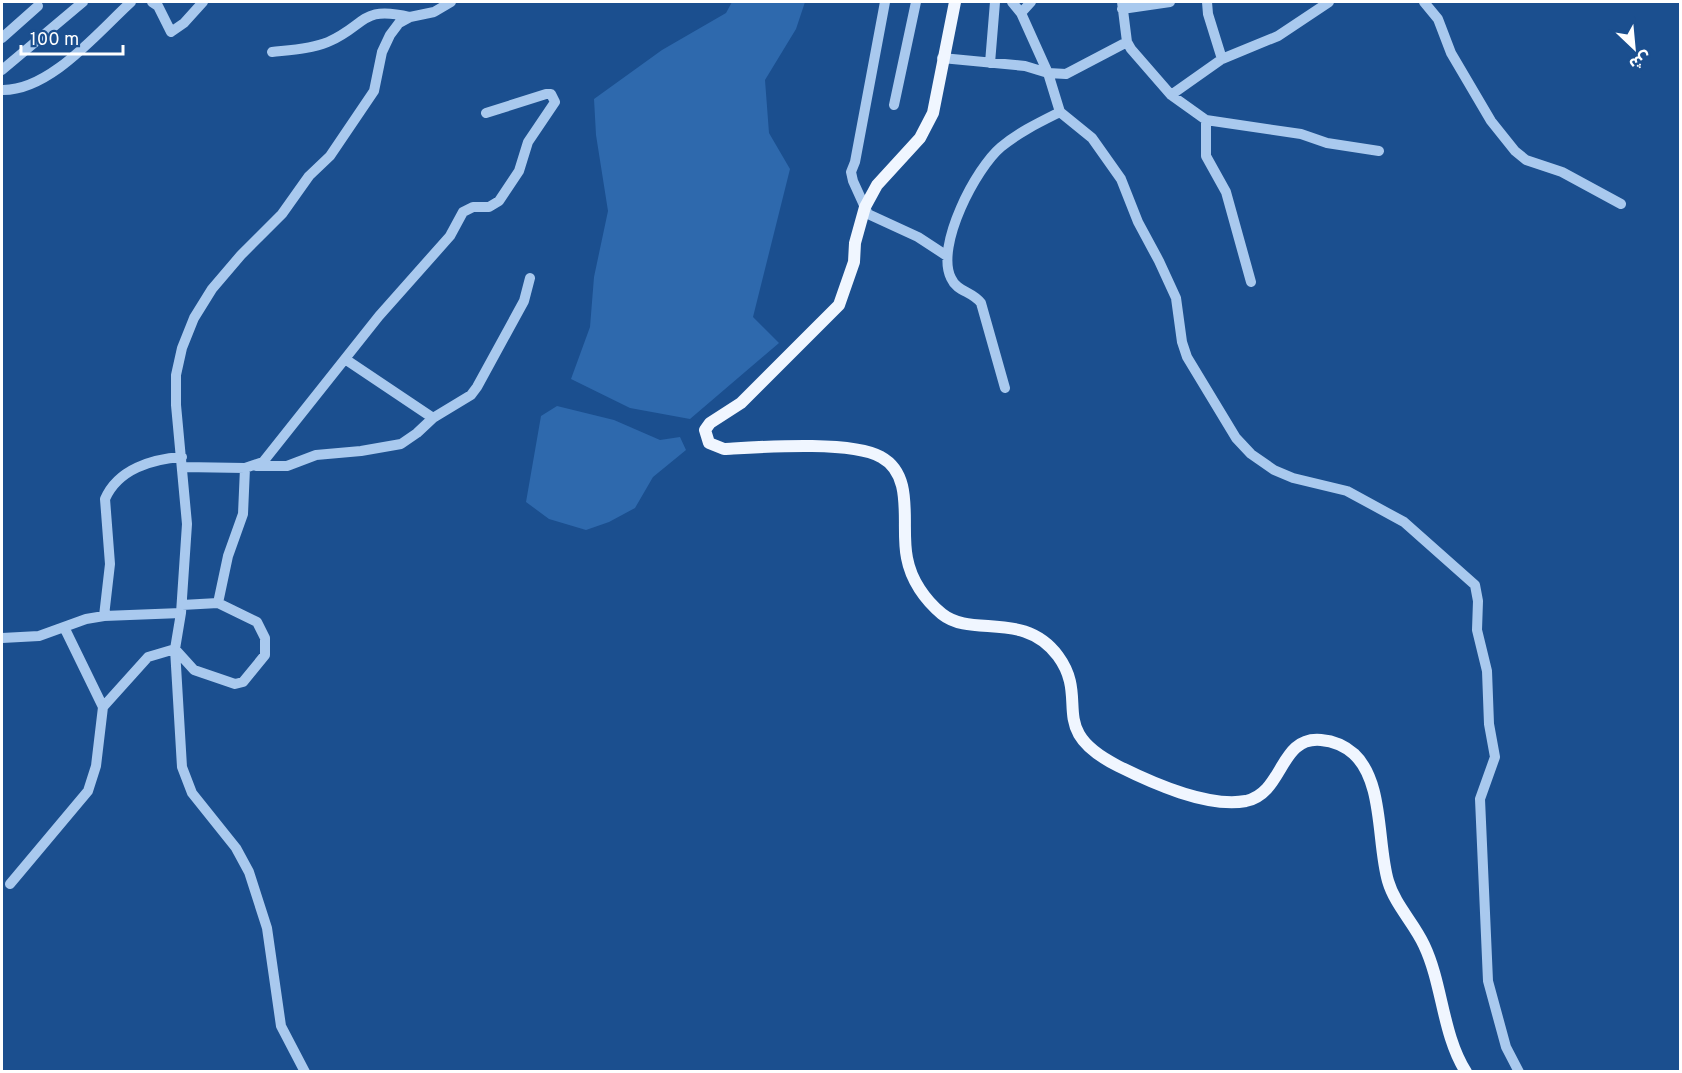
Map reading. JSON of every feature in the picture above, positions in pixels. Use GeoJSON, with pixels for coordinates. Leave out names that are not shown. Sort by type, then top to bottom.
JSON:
{"type":"FeatureCollection","features":[{"type":"Feature","properties":{"kind":"main road"},"geometry":{"type":"LineString","coordinates":[[955,2],[942,58],[933,113],[920,138],[877,186],[865,207],[860,221],[850,279],[839,305],[741,403],[710,423],[705,430],[709,443],[724,448],[847,448],[882,457],[896,471],[901,481],[904,541],[909,567],[930,603],[948,618],[960,622],[1016,629],[1050,647],[1063,664],[1067,676],[1079,738],[1104,759],[1145,780],[1185,794],[1224,801],[1246,801],[1265,792],[1280,772],[1289,753],[1307,740],[1331,741],[1354,754],[1363,764],[1373,788],[1389,885],[1424,944],[1455,1052],[1466,1071]]}},
{"type":"Feature","properties":{"kind":"street"},"geometry":{"type":"LineString","coordinates":[[2,70],[83,2]]}},
{"type":"Feature","properties":{"kind":"street"},"geometry":{"type":"LineString","coordinates":[[2,90],[29,85],[47,76],[131,2]]}},
{"type":"Feature","properties":{"kind":"street"},"geometry":{"type":"LineString","coordinates":[[152,2],[158,6],[171,32],[184,23],[202,2]]}},
{"type":"Feature","properties":{"kind":"street"},"geometry":{"type":"LineString","coordinates":[[272,52],[324,43],[377,12],[410,17],[434,12],[451,2]]}},
{"type":"Feature","properties":{"kind":"street"},"geometry":{"type":"LineString","coordinates":[[885,2],[855,162],[851,172],[865,207],[872,216],[918,237],[947,256]]}},
{"type":"Feature","properties":{"kind":"street"},"geometry":{"type":"LineString","coordinates":[[894,105],[916,2]]}},
{"type":"Feature","properties":{"kind":"street"},"geometry":{"type":"LineString","coordinates":[[990,63],[995,2]]}},
{"type":"Feature","properties":{"kind":"street"},"geometry":{"type":"LineString","coordinates":[[1012,2],[1021,13],[1048,73],[1060,112],[1092,138],[1121,179],[1137,222],[1176,298],[1182,342],[1187,357],[1236,438],[1251,454],[1274,470],[1293,478],[1347,491],[1404,522],[1475,585],[1478,601],[1477,630],[1487,671],[1489,724],[1495,757],[1480,799],[1488,981],[1506,1047],[1519,1071]]}},
{"type":"Feature","properties":{"kind":"street"},"geometry":{"type":"LineString","coordinates":[[1021,13],[1031,2]]}},
{"type":"Feature","properties":{"kind":"street"},"geometry":{"type":"LineString","coordinates":[[1170,2],[1122,5],[1126,42],[1171,95],[1206,120],[1301,134],[1327,143],[1379,151]]}},
{"type":"Feature","properties":{"kind":"street"},"geometry":{"type":"LineString","coordinates":[[1207,2],[1208,14],[1222,59]]}},
{"type":"Feature","properties":{"kind":"street"},"geometry":{"type":"LineString","coordinates":[[1171,95],[1222,59],[1258,47],[1329,2]]}},
{"type":"Feature","properties":{"kind":"street"},"geometry":{"type":"LineString","coordinates":[[1424,2],[1438,20],[1451,53],[1491,121],[1515,151],[1526,160],[1562,172],[1621,204]]}},
{"type":"Feature","properties":{"kind":"street"},"geometry":{"type":"LineString","coordinates":[[2,38],[38,6]]}},
{"type":"Feature","properties":{"kind":"street"},"geometry":{"type":"LineString","coordinates":[[304,1071],[281,1026],[267,928],[249,872],[236,848],[192,793],[182,767],[175,649],[182,609],[187,524],[176,405],[176,375],[182,348],[194,318],[212,290],[234,263],[282,214],[309,176],[339,145],[374,91],[382,52],[390,35],[399,24],[410,17]]}},
{"type":"Feature","properties":{"kind":"street"},"geometry":{"type":"LineString","coordinates":[[942,58],[1025,66],[1048,73],[1066,74],[1126,42]]}},
{"type":"Feature","properties":{"kind":"street"},"geometry":{"type":"LineString","coordinates":[[250,467],[262,462],[379,315],[450,236],[463,212],[473,207],[489,207],[499,201],[519,171],[528,142],[555,102],[551,94],[546,94],[486,113]]}},
{"type":"Feature","properties":{"kind":"street"},"geometry":{"type":"LineString","coordinates":[[1005,388],[981,303],[975,295],[957,288],[948,269],[947,256],[958,216],[975,179],[999,148],[1014,137],[1060,112]]}},
{"type":"Feature","properties":{"kind":"street"},"geometry":{"type":"LineString","coordinates":[[1206,120],[1206,156],[1226,192],[1251,282]]}},
{"type":"Feature","properties":{"kind":"street"},"geometry":{"type":"LineString","coordinates":[[104,616],[110,564],[105,499],[116,481],[148,461],[250,467],[287,466],[316,454],[361,451],[401,444],[417,434],[433,418],[471,395],[524,301],[530,278]]}},
{"type":"Feature","properties":{"kind":"street"},"geometry":{"type":"LineString","coordinates":[[345,359],[433,418]]}},
{"type":"Feature","properties":{"kind":"street"},"geometry":{"type":"LineString","coordinates":[[218,603],[228,555],[243,514],[250,467]]}},
{"type":"Feature","properties":{"kind":"street"},"geometry":{"type":"LineString","coordinates":[[2,638],[30,638],[104,616],[182,609],[218,603],[257,621],[265,638],[265,655],[261,663],[243,682],[235,684],[194,670],[175,649]]}},
{"type":"Feature","properties":{"kind":"street"},"geometry":{"type":"LineString","coordinates":[[64,627],[104,707]]}},
{"type":"Feature","properties":{"kind":"street"},"geometry":{"type":"LineString","coordinates":[[10,884],[88,791],[95,773],[104,707],[148,657],[175,649]]}},
{"type":"Feature","properties":{"kind":"shaded area"},"geometry":{"type":"Polygon","coordinates":[[[732,2],[805,2],[796,29],[765,80],[769,133],[790,169],[753,317],[779,343],[690,419],[630,408],[571,379],[590,327],[594,277],[608,211],[596,135],[594,99],[662,50],[726,13],[732,2]]]}},
{"type":"Feature","properties":{"kind":"shaded area"},"geometry":{"type":"Polygon","coordinates":[[[557,406],[614,420],[660,440],[680,437],[686,450],[653,477],[635,508],[609,522],[586,530],[549,519],[526,502],[541,416],[557,406]]]}}]}
